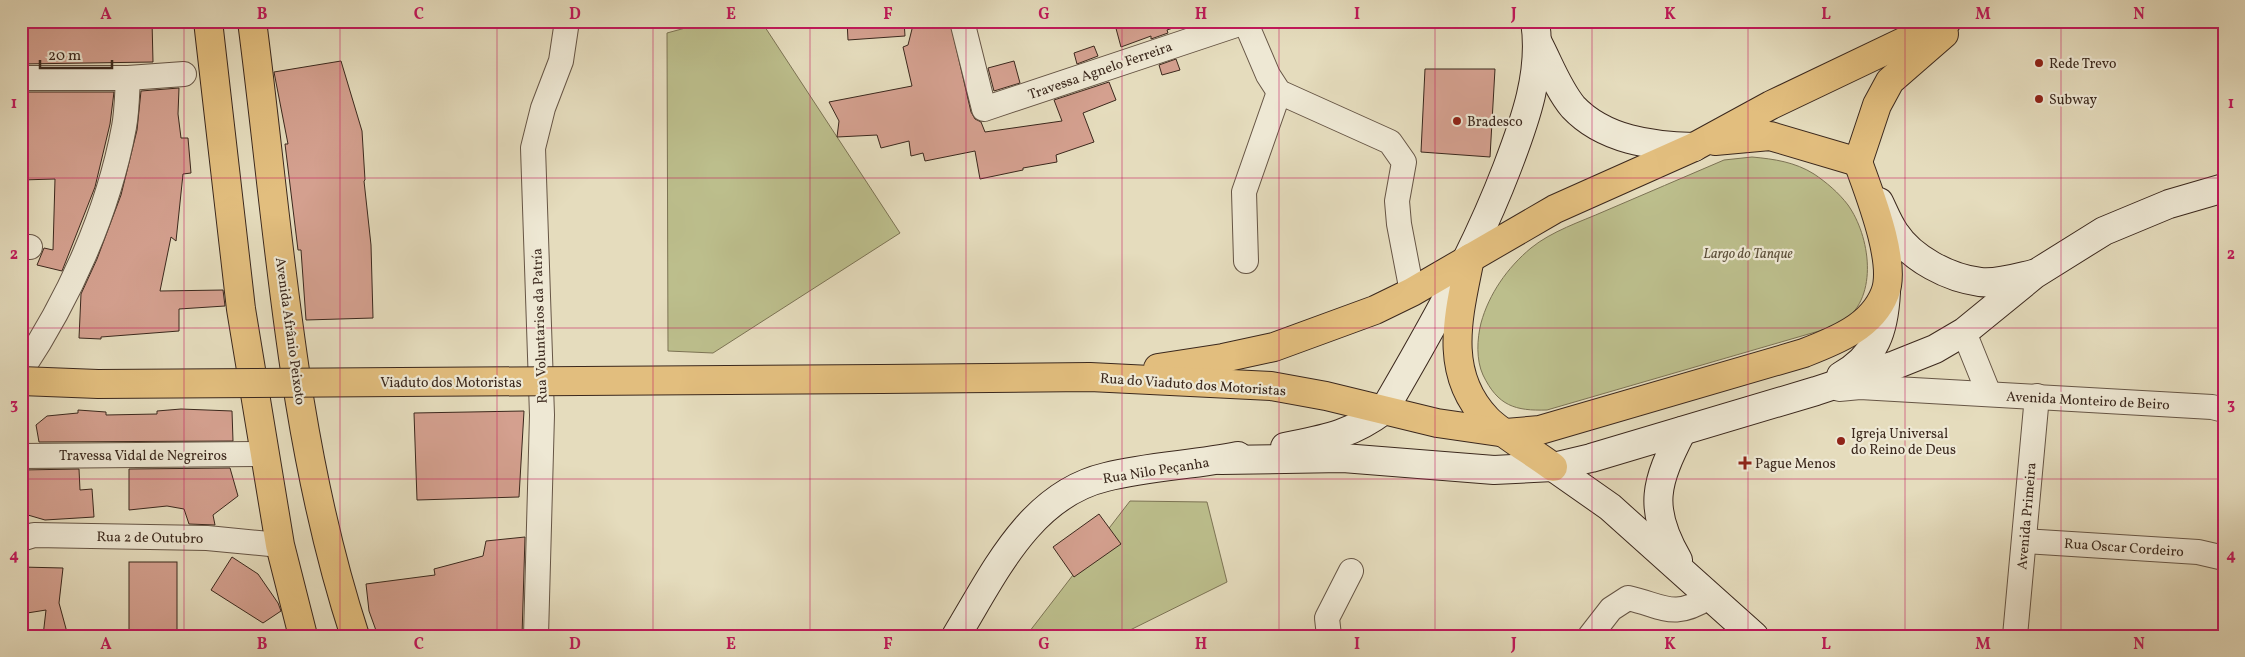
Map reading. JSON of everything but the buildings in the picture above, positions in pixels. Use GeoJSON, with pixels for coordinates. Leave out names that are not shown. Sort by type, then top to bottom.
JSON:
{"type":"FeatureCollection","features":[{"type":"Feature","properties":{"kind":"main road"},"geometry":{"type":"LineString","coordinates":[[208,21],[241,309],[280,545],[303,636]]}},
{"type":"Feature","properties":{"kind":"main road","name":"Avenida Afrânio Peixoto"},"geometry":{"type":"LineString","coordinates":[[252,21],[286,305],[306,438],[328,543],[355,636]]}},
{"type":"Feature","properties":{"kind":"main road"},"geometry":{"type":"LineString","coordinates":[[1754,636],[1610,507],[1488,420],[1473,402],[1466,386],[1456,348],[1457,321],[1470,258],[1555,209],[1694,147],[1810,87],[1947,21]]}},
{"type":"Feature","properties":{"kind":"main road"},"geometry":{"type":"LineString","coordinates":[[1816,391],[1849,371],[1868,355],[1881,333],[1886,292],[1887,261],[1883,238],[1858,162],[1877,105],[1890,81],[1960,21]]}},
{"type":"Feature","properties":{"kind":"main road"},"geometry":{"type":"LineString","coordinates":[[1536,32],[1532,92],[1524,123],[1487,220],[1470,258],[1384,410],[1437,423],[1506,433],[1540,430],[1833,342],[1855,329],[1870,316],[1886,292]]}},
{"type":"Feature","properties":{"kind":"main road"},"geometry":{"type":"LineString","coordinates":[[1536,32],[1560,88],[1572,106],[1586,120],[1607,131],[1634,140],[1662,146],[1694,147],[1724,139],[1770,136],[1858,162],[1895,233],[1911,251],[1935,267],[1979,282],[1996,282],[2035,274]]}},
{"type":"Feature","properties":{"kind":"main road"},"geometry":{"type":"LineString","coordinates":[[1552,467],[1591,458],[1895,366],[1935,349],[1964,332],[1995,309],[2035,274],[2116,225],[2169,204],[2223,190]]}},
{"type":"Feature","properties":{"kind":"main road","name":"Rua do Viaduto dos Motoristas"},"geometry":{"type":"LineString","coordinates":[[1090,378],[1223,358],[1274,346],[1366,314],[1412,292],[1470,258]]}},
{"type":"Feature","properties":{"kind":"main road"},"geometry":{"type":"LineString","coordinates":[[1979,282],[1995,309]]}},
{"type":"Feature","properties":{"kind":"main road","name":"Rua do Viaduto dos Motoristas"},"geometry":{"type":"LineString","coordinates":[[880,379],[1090,378],[1270,386],[1326,396],[1384,410]]}},
{"type":"Feature","properties":{"kind":"main road","name":"Viaduto dos Motoristas"},"geometry":{"type":"LineString","coordinates":[[21,381],[98,384],[880,379]]}},
{"type":"Feature","properties":{"kind":"main road","name":"Rua Nilo Peçanha"},"geometry":{"type":"LineString","coordinates":[[956,636],[1010,548],[1030,522],[1052,503],[1078,486],[1106,476],[1221,460],[1333,437],[1364,426],[1384,410]]}},
{"type":"Feature","properties":{"kind":"main road"},"geometry":{"type":"LineString","coordinates":[[1610,507],[1639,509],[1648,504],[1657,494],[1668,460],[1682,431]]}},
{"type":"Feature","properties":{"kind":"main road","name":"Rua Nilo Peçanha"},"geometry":{"type":"LineString","coordinates":[[1221,460],[1343,458],[1494,470],[1552,467]]}},
{"type":"Feature","properties":{"kind":"main road"},"geometry":{"type":"LineString","coordinates":[[1657,494],[1659,511],[1667,539],[1688,576]]}},
{"type":"Feature","properties":{"kind":"street","name":"Rua Voluntarios da Patría"},"geometry":{"type":"LineString","coordinates":[[536,636],[542,415],[534,148],[544,108],[561,61],[567,21]]}},
{"type":"Feature","properties":{"kind":"street","name":"Travessa Agnelo Ferreira"},"geometry":{"type":"LineString","coordinates":[[964,21],[963,25],[984,109],[1245,21]]}},
{"type":"Feature","properties":{"kind":"street"},"geometry":{"type":"LineString","coordinates":[[1245,21],[1268,75],[1279,92],[1390,142],[1398,151],[1404,162],[1398,201],[1399,224],[1412,292]]}},
{"type":"Feature","properties":{"kind":"street"},"geometry":{"type":"LineString","coordinates":[[21,78],[128,78],[184,74]]}},
{"type":"Feature","properties":{"kind":"street"},"geometry":{"type":"LineString","coordinates":[[21,371],[48,331],[95,226],[124,126],[128,78]]}},
{"type":"Feature","properties":{"kind":"street"},"geometry":{"type":"LineString","coordinates":[[1246,261],[1244,192],[1279,92]]}},
{"type":"Feature","properties":{"kind":"street","name":"Avenida Monteiro de Beiro"},"geometry":{"type":"LineString","coordinates":[[1964,332],[1989,394],[2212,407],[2224,410]]}},
{"type":"Feature","properties":{"kind":"street"},"geometry":{"type":"LineString","coordinates":[[1816,391],[1860,386],[1989,394]]}},
{"type":"Feature","properties":{"kind":"street","name":"Avenida Primeira"},"geometry":{"type":"LineString","coordinates":[[2015,636],[2037,396]]}},
{"type":"Feature","properties":{"kind":"street","name":"Travessa Vidal de Negreiros"},"geometry":{"type":"LineString","coordinates":[[21,456],[265,454]]}},
{"type":"Feature","properties":{"kind":"street","name":"Rua 2 de Outubro"},"geometry":{"type":"LineString","coordinates":[[26,534],[207,538],[280,545]]}},
{"type":"Feature","properties":{"kind":"street","name":"Rua Oscar Cordeiro"},"geometry":{"type":"LineString","coordinates":[[2024,541],[2198,552],[2224,558]]}},
{"type":"Feature","properties":{"kind":"street"},"geometry":{"type":"LineString","coordinates":[[1329,636],[1327,618],[1352,571]]}},
{"type":"Feature","properties":{"kind":"street"},"geometry":{"type":"LineString","coordinates":[[1590,636],[1611,609],[1628,598],[1663,610],[1681,610],[1695,606],[1709,597]]}},
{"type":"Feature","properties":{"kind":"green space"},"geometry":{"type":"Polygon","coordinates":[[[698,21],[761,21],[900,233],[713,353],[668,351],[667,33],[689,27],[698,21]]]}},
{"type":"Feature","properties":{"kind":"green space","name":"Largo do Tanque"},"geometry":{"type":"Polygon","coordinates":[[[1752,157],[1784,162],[1814,174],[1841,196],[1856,218],[1866,249],[1866,281],[1862,297],[1855,310],[1844,321],[1819,331],[1547,410],[1517,408],[1501,400],[1495,394],[1483,375],[1479,363],[1478,343],[1481,323],[1484,312],[1500,282],[1522,256],[1539,242],[1576,223],[1724,160],[1752,157]]]}},
{"type":"Feature","properties":{"kind":"green space"},"geometry":{"type":"Polygon","coordinates":[[[1130,501],[1207,502],[1227,582],[1118,636],[1026,636],[1130,501]]]}},
{"type":"Feature","properties":{"kind":"place","name":"Rede Trevo"},"geometry":{"type":"Point","coordinates":[2039,63]}},
{"type":"Feature","properties":{"kind":"place","name":"Subway"},"geometry":{"type":"Point","coordinates":[2039,99]}},
{"type":"Feature","properties":{"kind":"place","name":"Bradesco"},"geometry":{"type":"Point","coordinates":[1457,121]}},
{"type":"Feature","properties":{"kind":"place","name":"Igreja Universal do Reino de Deus"},"geometry":{"type":"Point","coordinates":[1841,441]}},
{"type":"Feature","properties":{"kind":"place","name":"Pague Menos"},"geometry":{"type":"Point","coordinates":[1745,463]}}]}
